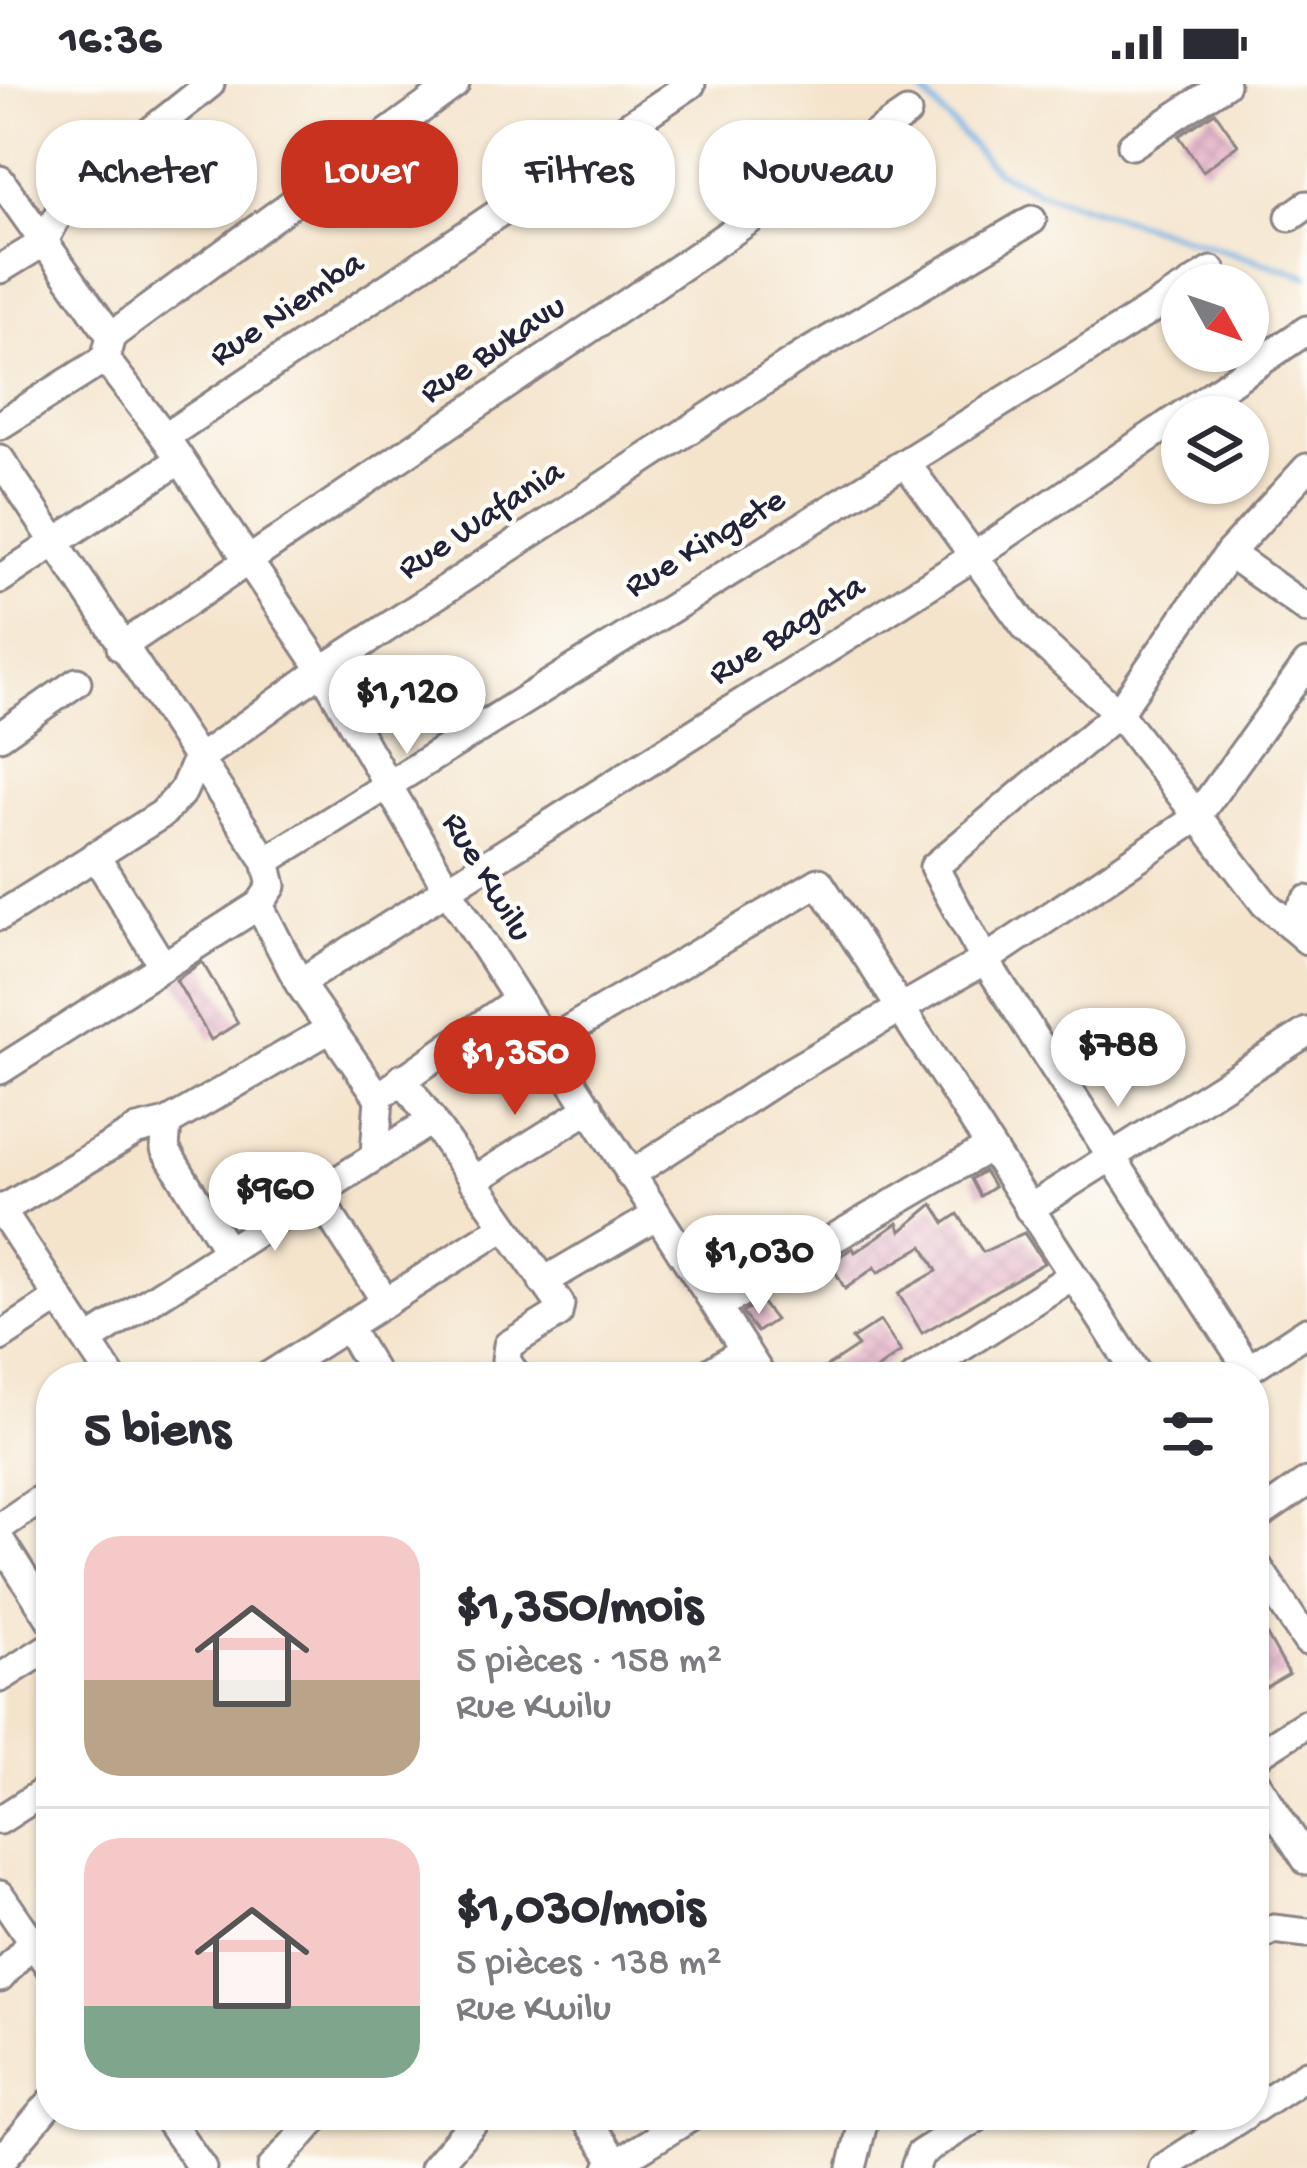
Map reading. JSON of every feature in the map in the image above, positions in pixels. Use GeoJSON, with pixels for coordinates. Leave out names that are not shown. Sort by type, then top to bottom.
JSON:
{"type":"FeatureCollection","features":[{"type":"Feature","properties":{"kind":"street"},"geometry":{"type":"LineString","coordinates":[[0,269],[43,243],[67,198],[210,84]]}},
{"type":"Feature","properties":{"kind":"street"},"geometry":{"type":"LineString","coordinates":[[0,425],[455,84]]}},
{"type":"Feature","properties":{"kind":"street","name":"Rue Niemba"},"geometry":{"type":"LineString","coordinates":[[0,580],[53,547],[171,449],[691,84]]}},
{"type":"Feature","properties":{"kind":"street"},"geometry":{"type":"LineString","coordinates":[[1132,145],[1225,84]]}},
{"type":"Feature","properties":{"kind":"street","name":"Rue Bukavu"},"geometry":{"type":"LineString","coordinates":[[121,647],[907,113]]}},
{"type":"Feature","properties":{"kind":"street","name":"Rue Kwilu"},"geometry":{"type":"LineString","coordinates":[[0,180],[245,564],[322,670],[448,890],[752,1362]]}},
{"type":"Feature","properties":{"kind":"street","name":"Rue Wafania"},"geometry":{"type":"LineString","coordinates":[[0,916],[162,814],[183,791],[196,761],[322,670],[802,356],[1032,220]]}},
{"type":"Feature","properties":{"kind":"street","name":"Rue Kingete"},"geometry":{"type":"LineString","coordinates":[[266,861],[908,466],[1161,303]]}},
{"type":"Feature","properties":{"kind":"street","name":"Rue Bagata"},"geometry":{"type":"LineString","coordinates":[[299,982],[973,557],[1307,330]]}},
{"type":"Feature","properties":{"kind":"street"},"geometry":{"type":"LineString","coordinates":[[0,459],[53,547],[266,861],[272,886],[259,905],[0,1070]]}},
{"type":"Feature","properties":{"kind":"street"},"geometry":{"type":"LineString","coordinates":[[908,466],[1027,629],[1118,712],[1195,819],[1265,904],[1298,933],[1307,900]]}},
{"type":"Feature","properties":{"kind":"street"},"geometry":{"type":"LineString","coordinates":[[1237,1362],[985,960],[934,867],[1118,712],[1229,554],[1307,468]]}},
{"type":"Feature","properties":{"kind":"street"},"geometry":{"type":"LineString","coordinates":[[1229,554],[1307,609]]}},
{"type":"Feature","properties":{"kind":"street"},"geometry":{"type":"LineString","coordinates":[[631,1175],[783,1076],[985,960],[1195,819],[1307,664]]}},
{"type":"Feature","properties":{"kind":"street"},"geometry":{"type":"LineString","coordinates":[[0,736],[77,682]]}},
{"type":"Feature","properties":{"kind":"street"},"geometry":{"type":"LineString","coordinates":[[95,855],[163,966]]}},
{"type":"Feature","properties":{"kind":"street"},"geometry":{"type":"LineString","coordinates":[[548,1042],[819,882],[1129,1362]]}},
{"type":"Feature","properties":{"kind":"street"},"geometry":{"type":"LineString","coordinates":[[259,905],[299,982],[379,1098],[375,1154]]}},
{"type":"Feature","properties":{"kind":"street"},"geometry":{"type":"LineString","coordinates":[[379,1098],[517,1000]]}},
{"type":"Feature","properties":{"kind":"street"},"geometry":{"type":"LineString","coordinates":[[102,1362],[0,1209],[137,1130],[167,1123],[330,1029]]}},
{"type":"Feature","properties":{"kind":"street"},"geometry":{"type":"LineString","coordinates":[[1029,1209],[1113,1160],[1307,1032]]}},
{"type":"Feature","properties":{"kind":"street"},"geometry":{"type":"LineString","coordinates":[[402,1078],[561,1309],[508,1345],[507,1362]]}},
{"type":"Feature","properties":{"kind":"street"},"geometry":{"type":"LineString","coordinates":[[473,1180],[590,1108]]}},
{"type":"Feature","properties":{"kind":"street"},"geometry":{"type":"LineString","coordinates":[[89,1340],[432,1120]]}},
{"type":"Feature","properties":{"kind":"street"},"geometry":{"type":"LineString","coordinates":[[167,1123],[165,1149],[226,1248]]}},
{"type":"Feature","properties":{"kind":"street"},"geometry":{"type":"LineString","coordinates":[[718,1306],[988,1148]]}},
{"type":"Feature","properties":{"kind":"street"},"geometry":{"type":"LineString","coordinates":[[315,1192],[386,1302]]}},
{"type":"Feature","properties":{"kind":"street"},"geometry":{"type":"LineString","coordinates":[[543,1282],[657,1215]]}},
{"type":"Feature","properties":{"kind":"street"},"geometry":{"type":"LineString","coordinates":[[291,1362],[504,1227]]}},
{"type":"Feature","properties":{"kind":"street"},"geometry":{"type":"LineString","coordinates":[[938,1362],[1072,1276]]}},
{"type":"Feature","properties":{"kind":"street"},"geometry":{"type":"LineString","coordinates":[[0,1337],[59,1298]]}},
{"type":"Feature","properties":{"kind":"street"},"geometry":{"type":"LineString","coordinates":[[347,1327],[368,1362]]}},
{"type":"Feature","properties":{"kind":"street"},"geometry":{"type":"LineString","coordinates":[[1260,1362],[1307,1331]]}},
{"type":"Feature","properties":{"kind":"street"},"geometry":{"type":"LineString","coordinates":[[726,1362],[744,1350]]}},
{"type":"Feature","properties":{"kind":"street"},"geometry":{"type":"LineString","coordinates":[[1269,1509],[1307,1482]]}},
{"type":"Feature","properties":{"kind":"street"},"geometry":{"type":"LineString","coordinates":[[0,1527],[36,1502]]}},
{"type":"Feature","properties":{"kind":"street"},"geometry":{"type":"LineString","coordinates":[[0,1540],[36,1596]]}},
{"type":"Feature","properties":{"kind":"street"},"geometry":{"type":"LineString","coordinates":[[1269,1584],[1307,1641]]}},
{"type":"Feature","properties":{"kind":"street"},"geometry":{"type":"LineString","coordinates":[[0,1678],[36,1655]]}},
{"type":"Feature","properties":{"kind":"street"},"geometry":{"type":"LineString","coordinates":[[1269,1747],[1307,1723]]}},
{"type":"Feature","properties":{"kind":"street"},"geometry":{"type":"LineString","coordinates":[[0,1820],[36,1796]]}},
{"type":"Feature","properties":{"kind":"street"},"geometry":{"type":"LineString","coordinates":[[1269,1802],[1307,1861]]}},
{"type":"Feature","properties":{"kind":"street"},"geometry":{"type":"LineString","coordinates":[[0,1895],[36,1949]]}},
{"type":"Feature","properties":{"kind":"street"},"geometry":{"type":"LineString","coordinates":[[1269,1931],[1307,1933]]}},
{"type":"Feature","properties":{"kind":"street"},"geometry":{"type":"LineString","coordinates":[[0,1978],[31,1942]]}},
{"type":"Feature","properties":{"kind":"street"},"geometry":{"type":"LineString","coordinates":[[1269,2099],[1307,2074]]}},
{"type":"Feature","properties":{"kind":"street"},"geometry":{"type":"LineString","coordinates":[[0,2162],[36,2120]]}},
{"type":"Feature","properties":{"kind":"street"},"geometry":{"type":"LineString","coordinates":[[172,2130],[189,2164]]}},
{"type":"Feature","properties":{"kind":"street"},"geometry":{"type":"LineString","coordinates":[[272,2168],[306,2130]]}},
{"type":"Feature","properties":{"kind":"street"},"geometry":{"type":"LineString","coordinates":[[434,2168],[467,2130]]}},
{"type":"Feature","properties":{"kind":"street"},"geometry":{"type":"LineString","coordinates":[[595,2130],[616,2166],[671,2130]]}},
{"type":"Feature","properties":{"kind":"street"},"geometry":{"type":"LineString","coordinates":[[852,2168],[862,2130]]}},
{"type":"Feature","properties":{"kind":"street"},"geometry":{"type":"LineString","coordinates":[[916,2168],[920,2154],[958,2130]]}},
{"type":"Feature","properties":{"kind":"street"},"geometry":{"type":"LineString","coordinates":[[1163,2168],[1221,2130]]}},
{"type":"Feature","properties":{"kind":"building"},"geometry":{"type":"Polygon","coordinates":[[[1215,112],[1238,145],[1203,171],[1179,136],[1215,112]]]}},
{"type":"Feature","properties":{"kind":"building"},"geometry":{"type":"Polygon","coordinates":[[[202,962],[238,1023],[211,1040],[176,980],[202,962]]]}},
{"type":"Feature","properties":{"kind":"building"},"geometry":{"type":"Polygon","coordinates":[[[984,1171],[994,1187],[980,1196],[971,1179],[984,1171]]]}},
{"type":"Feature","properties":{"kind":"building"},"geometry":{"type":"Polygon","coordinates":[[[933,1204],[945,1223],[958,1214],[983,1252],[1024,1233],[1044,1263],[922,1333],[898,1293],[937,1271],[923,1246],[878,1273],[875,1267],[845,1289],[830,1262],[853,1248],[855,1252],[898,1223],[901,1231],[933,1204]]]}},
{"type":"Feature","properties":{"kind":"building"},"geometry":{"type":"Polygon","coordinates":[[[761,1302],[775,1320],[757,1332],[742,1313],[761,1302]]]}},
{"type":"Feature","properties":{"kind":"building"},"geometry":{"type":"Polygon","coordinates":[[[880,1321],[901,1352],[887,1362],[834,1362],[858,1346],[852,1339],[880,1321]]]}},
{"type":"Feature","properties":{"kind":"building"},"geometry":{"type":"Polygon","coordinates":[[[1269,1639],[1289,1674],[1269,1685],[1269,1639]]]}},
{"type":"Feature","properties":{"kind":"waterway"},"geometry":{"type":"LineString","coordinates":[[915,84],[996,171],[1036,191],[1307,276]]}}]}
